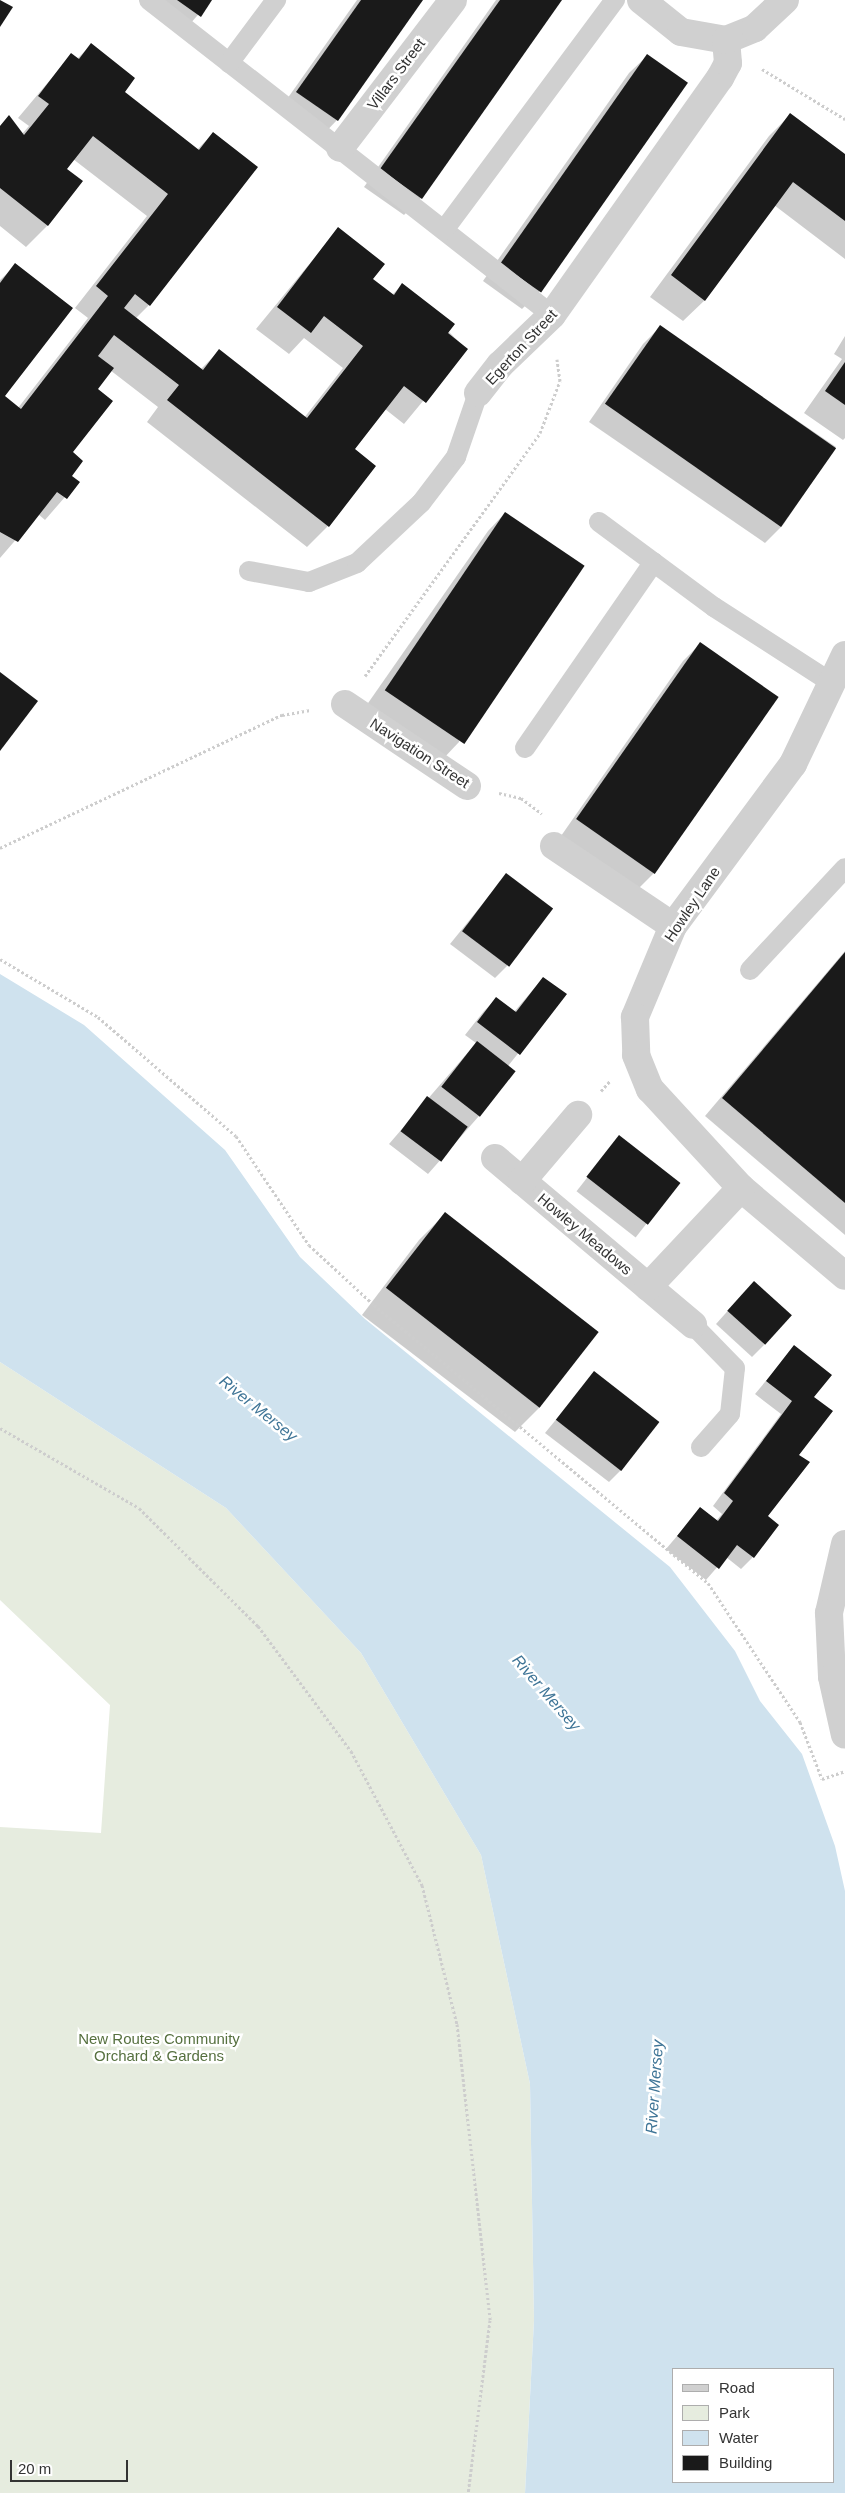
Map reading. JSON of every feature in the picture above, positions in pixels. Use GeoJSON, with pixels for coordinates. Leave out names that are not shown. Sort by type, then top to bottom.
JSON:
{"type":"FeatureCollection","features":[{"type":"Feature","properties":{"kind":"street","name":"Villars Street"},"geometry":{"type":"LineString","coordinates":[[340,148],[453,0]]}},
{"type":"Feature","properties":{"kind":"street"},"geometry":{"type":"LineString","coordinates":[[640,0],[681,32],[726,40],[755,28],[785,0]]}},
{"type":"Feature","properties":{"kind":"street","name":"Egerton Street"},"geometry":{"type":"LineString","coordinates":[[478,393],[500,365],[552,315],[720,78],[728,64],[726,40]]}},
{"type":"Feature","properties":{"kind":"street","name":"Howley Lane"},"geometry":{"type":"LineString","coordinates":[[845,655],[794,764],[673,926],[635,1017],[636,1055],[650,1089],[741,1188],[845,1276]]}},
{"type":"Feature","properties":{"kind":"street","name":"Navigation Street"},"geometry":{"type":"LineString","coordinates":[[345,704],[467,786]]}},
{"type":"Feature","properties":{"kind":"street"},"geometry":{"type":"LineString","coordinates":[[554,846],[673,926]]}},
{"type":"Feature","properties":{"kind":"street"},"geometry":{"type":"LineString","coordinates":[[522,1181],[578,1115]]}},
{"type":"Feature","properties":{"kind":"street","name":"Howley Meadows"},"geometry":{"type":"LineString","coordinates":[[494,1158],[693,1325]]}},
{"type":"Feature","properties":{"kind":"street"},"geometry":{"type":"LineString","coordinates":[[648,1287],[741,1188]]}},
{"type":"Feature","properties":{"kind":"street"},"geometry":{"type":"LineString","coordinates":[[845,1544],[829,1613],[832,1677],[845,1735]]}},
{"type":"Feature","properties":{"kind":"lane"},"geometry":{"type":"LineString","coordinates":[[149,0],[552,315]]}},
{"type":"Feature","properties":{"kind":"lane"},"geometry":{"type":"LineString","coordinates":[[229,63],[276,0]]}},
{"type":"Feature","properties":{"kind":"lane"},"geometry":{"type":"LineString","coordinates":[[444,230],[615,0]]}},
{"type":"Feature","properties":{"kind":"lane","name":"Egerton Street"},"geometry":{"type":"LineString","coordinates":[[249,571],[308,582],[357,563],[421,503],[456,457],[478,393]]}},
{"type":"Feature","properties":{"kind":"lane"},"geometry":{"type":"LineString","coordinates":[[599,522],[654,562],[832,683]]}},
{"type":"Feature","properties":{"kind":"lane"},"geometry":{"type":"LineString","coordinates":[[525,748],[654,562]]}},
{"type":"Feature","properties":{"kind":"lane"},"geometry":{"type":"LineString","coordinates":[[750,970],[845,868]]}},
{"type":"Feature","properties":{"kind":"lane"},"geometry":{"type":"LineString","coordinates":[[693,1325],[735,1368],[730,1414],[701,1447]]}},
{"type":"Feature","properties":{"kind":"path"},"geometry":{"type":"LineString","coordinates":[[761,68],[845,119]]}},
{"type":"Feature","properties":{"kind":"path"},"geometry":{"type":"LineString","coordinates":[[0,848],[282,715],[345,704],[540,433],[560,381],[552,315]]}},
{"type":"Feature","properties":{"kind":"path","name":"Navigation Street"},"geometry":{"type":"LineString","coordinates":[[467,786],[521,798],[566,831],[554,846]]}},
{"type":"Feature","properties":{"kind":"path"},"geometry":{"type":"LineString","coordinates":[[0,959],[98,1017],[236,1136],[309,1245],[382,1312],[708,1583],[800,1722],[822,1779],[845,1771]]}},
{"type":"Feature","properties":{"kind":"path"},"geometry":{"type":"LineString","coordinates":[[578,1115],[636,1055]]}},
{"type":"Feature","properties":{"kind":"path"},"geometry":{"type":"LineString","coordinates":[[0,1428],[139,1508],[258,1626],[351,1751],[422,1885],[457,2024],[490,2320],[468,2493]]}},
{"type":"Feature","properties":{"kind":"green space","name":"New Routes Community Orchard & Gardens"},"geometry":{"type":"Polygon","coordinates":[[[0,1362],[226,1508],[361,1653],[481,1855],[530,2084],[534,2320],[525,2493],[0,2493],[0,1827],[101,1833],[110,1705],[0,1600],[0,1362]]]}},
{"type":"Feature","properties":{"kind":"water","name":"River Mersey"},"geometry":{"type":"Polygon","coordinates":[[[0,974],[84,1025],[225,1150],[300,1257],[365,1319],[670,1567],[735,1651],[760,1701],[802,1754],[835,1846],[845,1891],[845,2493],[525,2493],[534,2320],[530,2084],[481,1855],[361,1653],[226,1508],[0,1362],[0,974]]]}},
{"type":"Feature","properties":{"kind":"building"},"geometry":{"type":"Polygon","coordinates":[[[0,0],[13,7],[0,27],[0,0]]]}},
{"type":"Feature","properties":{"kind":"building"},"geometry":{"type":"Polygon","coordinates":[[[177,0],[212,0],[201,17],[177,0]]]}},
{"type":"Feature","properties":{"kind":"building"},"geometry":{"type":"Polygon","coordinates":[[[361,0],[423,0],[338,121],[296,92],[361,0]]]}},
{"type":"Feature","properties":{"kind":"building"},"geometry":{"type":"Polygon","coordinates":[[[500,0],[562,0],[422,199],[380,169],[500,0]]]}},
{"type":"Feature","properties":{"kind":"building"},"geometry":{"type":"Polygon","coordinates":[[[91,43],[135,78],[125,92],[199,150],[213,132],[258,167],[150,306],[135,294],[124,308],[203,370],[219,349],[307,418],[363,346],[324,316],[311,333],[277,307],[338,227],[385,264],[373,279],[394,295],[402,283],[455,324],[448,333],[468,349],[426,403],[404,386],[355,449],[376,466],[329,527],[167,400],[179,385],[114,335],[98,356],[114,368],[98,389],[113,401],[73,452],[83,461],[72,476],[80,482],[67,499],[57,492],[18,542],[0,532],[0,283],[15,263],[73,308],[5,396],[21,409],[108,296],[96,286],[168,194],[93,136],[67,169],[83,181],[48,226],[0,188],[0,126],[9,115],[24,135],[49,104],[38,96],[71,53],[79,59],[91,43]]]}},
{"type":"Feature","properties":{"kind":"building"},"geometry":{"type":"Polygon","coordinates":[[[647,54],[688,83],[541,292],[500,264],[647,54]]]}},
{"type":"Feature","properties":{"kind":"building"},"geometry":{"type":"Polygon","coordinates":[[[790,113],[845,154],[845,221],[793,182],[705,301],[671,275],[790,113]]]}},
{"type":"Feature","properties":{"kind":"building"},"geometry":{"type":"Polygon","coordinates":[[[660,325],[836,448],[781,527],[605,404],[660,325]]]}},
{"type":"Feature","properties":{"kind":"building"},"geometry":{"type":"Polygon","coordinates":[[[845,362],[845,405],[825,391],[845,362]]]}},
{"type":"Feature","properties":{"kind":"building"},"geometry":{"type":"Polygon","coordinates":[[[505,512],[585,566],[464,744],[385,690],[505,512]]]}},
{"type":"Feature","properties":{"kind":"building"},"geometry":{"type":"Polygon","coordinates":[[[700,642],[779,697],[655,874],[576,819],[700,642]]]}},
{"type":"Feature","properties":{"kind":"building"},"geometry":{"type":"Polygon","coordinates":[[[0,672],[38,701],[0,751],[0,672]]]}},
{"type":"Feature","properties":{"kind":"building"},"geometry":{"type":"Polygon","coordinates":[[[506,873],[553,909],[509,967],[462,931],[506,873]]]}},
{"type":"Feature","properties":{"kind":"building"},"geometry":{"type":"Polygon","coordinates":[[[845,952],[845,1203],[722,1098],[845,952]]]}},
{"type":"Feature","properties":{"kind":"building"},"geometry":{"type":"Polygon","coordinates":[[[543,977],[567,994],[520,1055],[477,1022],[496,997],[516,1012],[543,977]]]}},
{"type":"Feature","properties":{"kind":"building"},"geometry":{"type":"Polygon","coordinates":[[[477,1041],[516,1071],[480,1117],[441,1087],[477,1041]]]}},
{"type":"Feature","properties":{"kind":"building"},"geometry":{"type":"Polygon","coordinates":[[[427,1096],[468,1127],[441,1162],[401,1131],[427,1096]]]}},
{"type":"Feature","properties":{"kind":"building"},"geometry":{"type":"Polygon","coordinates":[[[619,1135],[680,1183],[648,1225],[586,1177],[619,1135]]]}},
{"type":"Feature","properties":{"kind":"building"},"geometry":{"type":"Polygon","coordinates":[[[445,1212],[599,1332],[540,1408],[386,1288],[445,1212]]]}},
{"type":"Feature","properties":{"kind":"building"},"geometry":{"type":"Polygon","coordinates":[[[754,1281],[792,1315],[765,1345],[727,1311],[754,1281]]]}},
{"type":"Feature","properties":{"kind":"building"},"geometry":{"type":"Polygon","coordinates":[[[794,1345],[832,1375],[814,1397],[833,1411],[799,1455],[810,1462],[768,1516],[779,1525],[754,1558],[737,1545],[719,1569],[677,1536],[700,1507],[718,1521],[733,1501],[724,1493],[792,1401],[766,1381],[794,1345]]]}},
{"type":"Feature","properties":{"kind":"building"},"geometry":{"type":"Polygon","coordinates":[[[594,1371],[659,1422],[621,1471],[556,1420],[594,1371]]]}}]}
